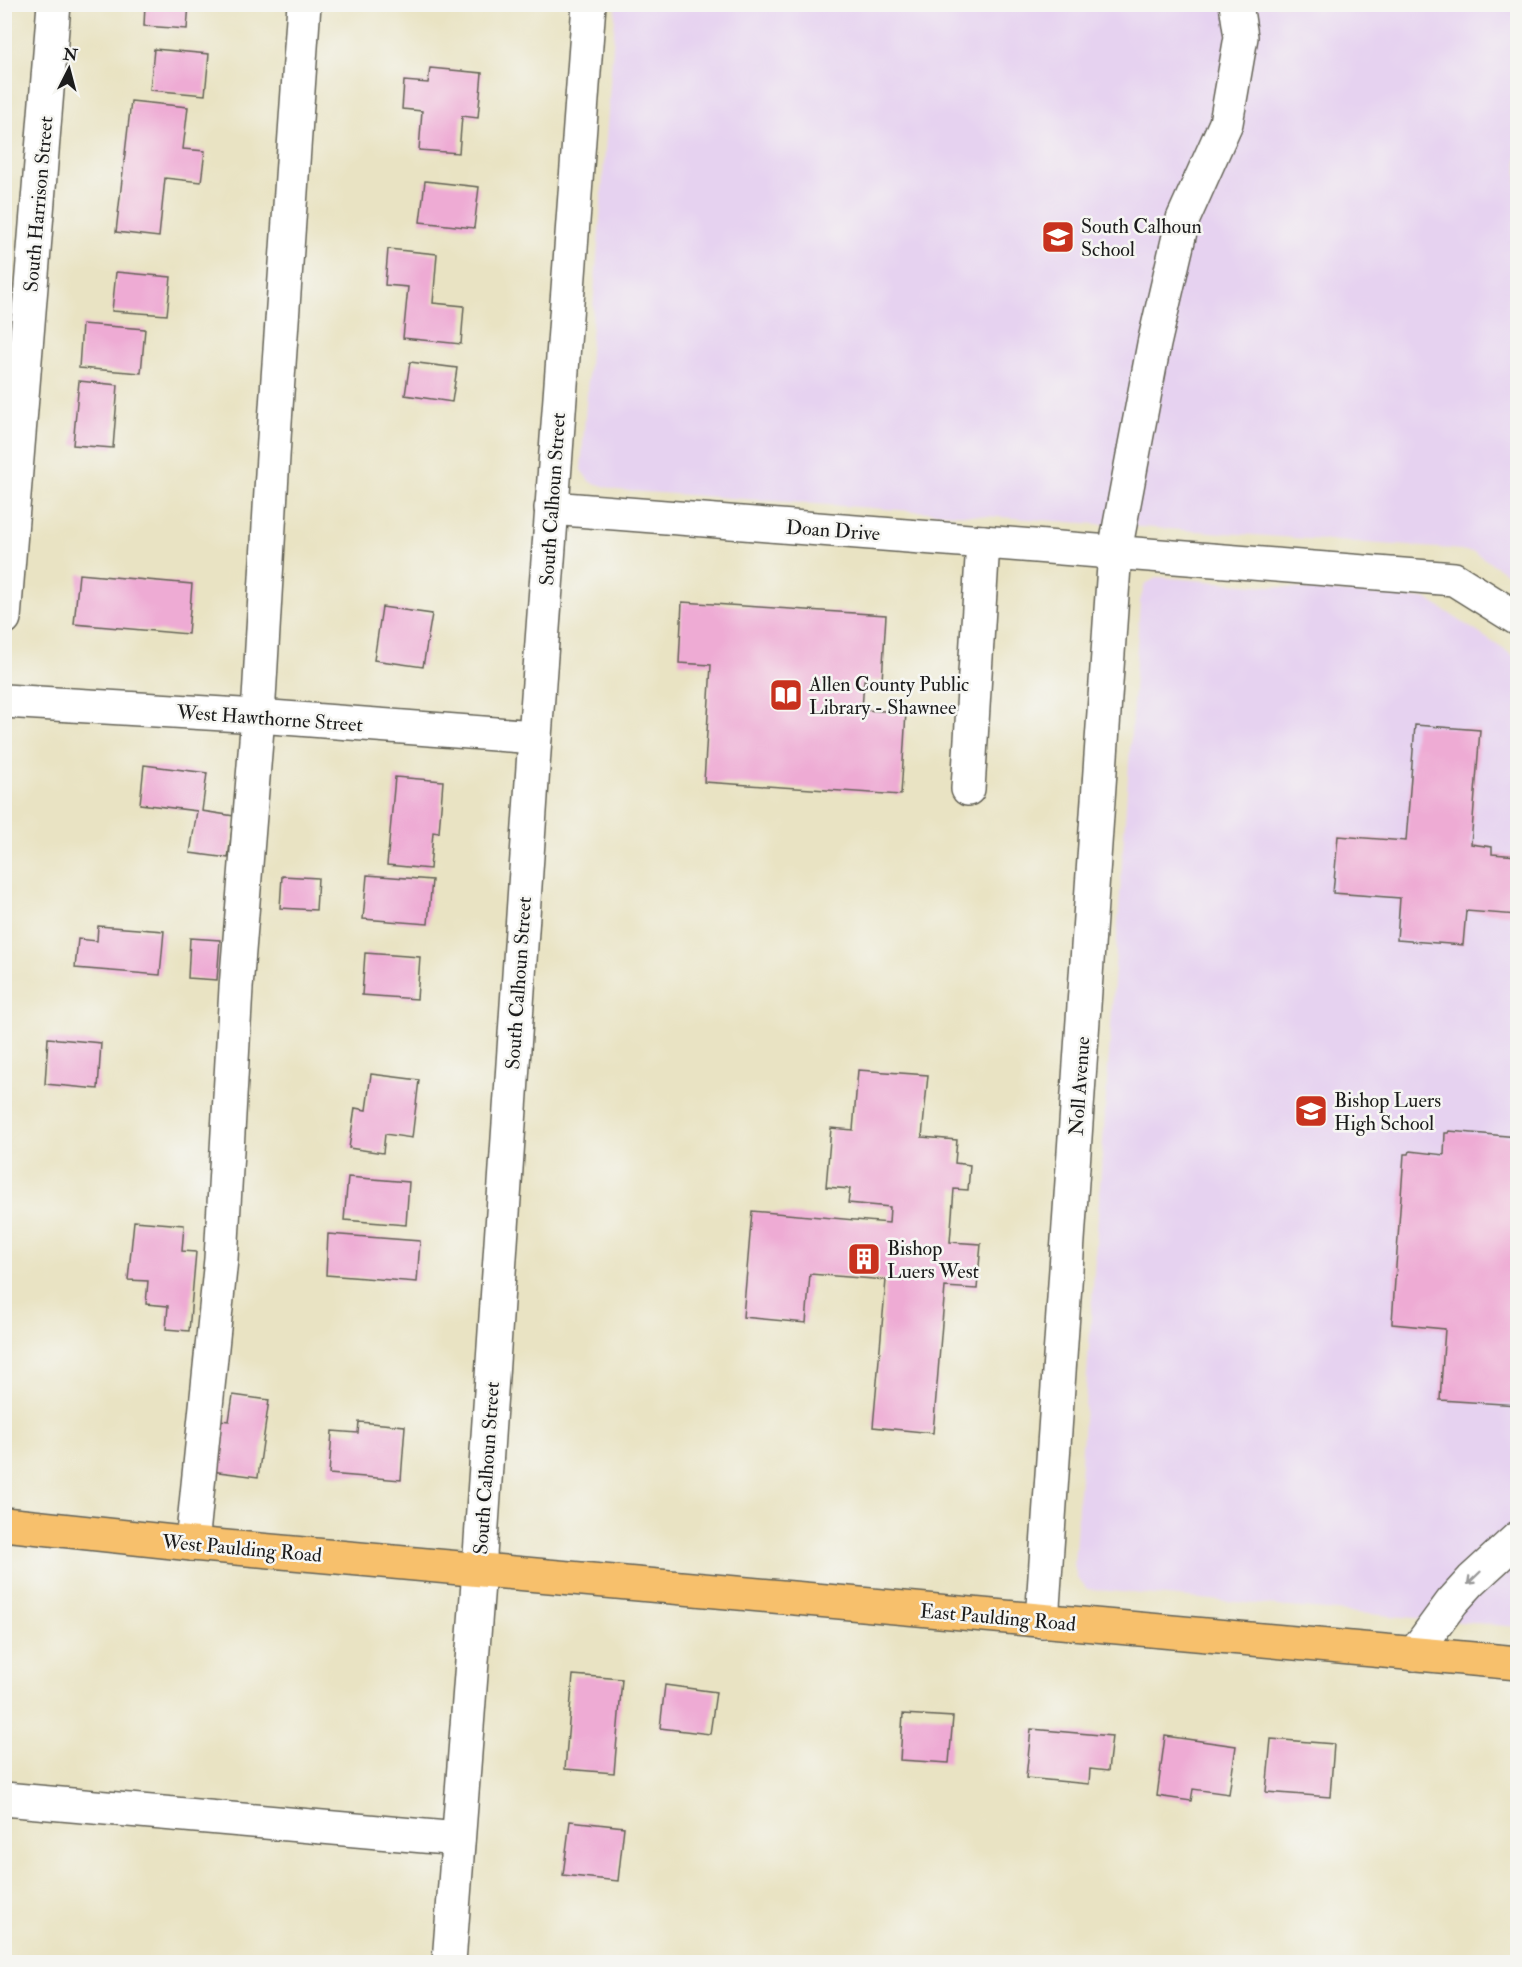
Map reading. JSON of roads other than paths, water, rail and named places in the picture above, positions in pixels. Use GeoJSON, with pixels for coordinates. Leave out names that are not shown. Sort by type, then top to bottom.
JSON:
{"type":"FeatureCollection","features":[{"type":"Feature","properties":{"kind":"main road","name":"West Paulding Road"},"geometry":{"type":"LineString","coordinates":[[4,1524],[479,1570]]}},
{"type":"Feature","properties":{"kind":"main road","name":"East Paulding Road"},"geometry":{"type":"LineString","coordinates":[[479,1570],[1518,1663]]}},
{"type":"Feature","properties":{"kind":"street","name":"South Harrison Street"},"geometry":{"type":"LineString","coordinates":[[4,618],[54,4]]}},
{"type":"Feature","properties":{"kind":"street"},"geometry":{"type":"LineString","coordinates":[[192,1544],[221,1259],[236,988],[258,716],[271,479],[304,4]]}},
{"type":"Feature","properties":{"kind":"street","name":"South Calhoun Street"},"geometry":{"type":"LineString","coordinates":[[449,1962],[479,1570],[551,508],[589,4]]}},
{"type":"Feature","properties":{"kind":"street","name":"Noll Avenue"},"geometry":{"type":"LineString","coordinates":[[1042,1621],[1116,551],[1154,344],[1183,219],[1226,123],[1241,37],[1236,4]]}},
{"type":"Feature","properties":{"kind":"street","name":"Doan Drive"},"geometry":{"type":"LineString","coordinates":[[551,508],[1454,579],[1518,619]]}},
{"type":"Feature","properties":{"kind":"street"},"geometry":{"type":"LineString","coordinates":[[968,789],[983,542]]}},
{"type":"Feature","properties":{"kind":"street","name":"West Hawthorne Street"},"geometry":{"type":"LineString","coordinates":[[4,701],[258,716],[535,737]]}},
{"type":"Feature","properties":{"kind":"street"},"geometry":{"type":"LineString","coordinates":[[1414,1654],[1465,1587],[1518,1538]]}},
{"type":"Feature","properties":{"kind":"street"},"geometry":{"type":"LineString","coordinates":[[4,1799],[458,1839]]}},
{"type":"Feature","properties":{"kind":"place","name":"South Calhoun School"},"geometry":{"type":"Point","coordinates":[1058,237]}},
{"type":"Feature","properties":{"kind":"place","name":"Allen County Public Library - Shawnee"},"geometry":{"type":"Point","coordinates":[786,695]}},
{"type":"Feature","properties":{"kind":"place","name":"Bishop Luers High School"},"geometry":{"type":"Point","coordinates":[1311,1111]}},
{"type":"Feature","properties":{"kind":"place","name":"Bishop Luers West"},"geometry":{"type":"Point","coordinates":[864,1259]}}]}
